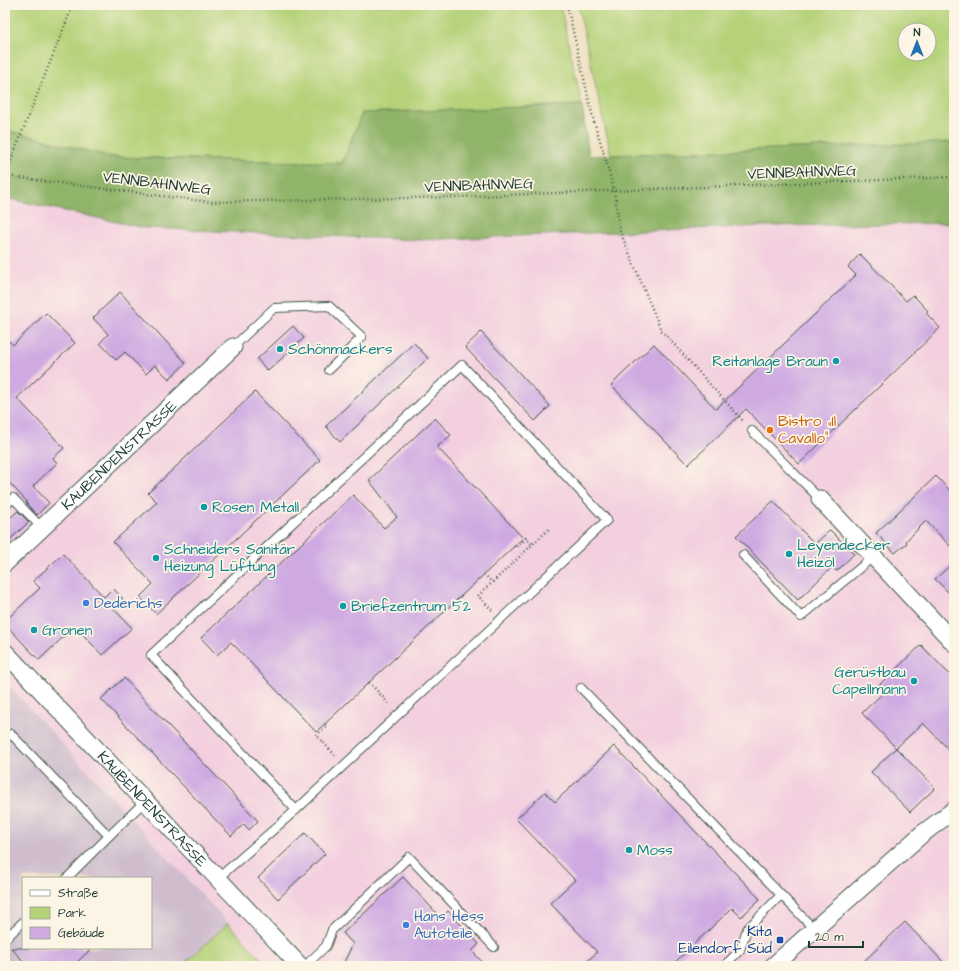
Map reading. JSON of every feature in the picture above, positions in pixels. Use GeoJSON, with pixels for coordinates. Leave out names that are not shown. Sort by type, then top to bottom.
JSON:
{"type":"FeatureCollection","features":[{"type":"Feature","properties":{"kind":"street","name":"KAUBENDENSTRASSE"},"geometry":{"type":"LineString","coordinates":[[5,564],[233,347]]}},
{"type":"Feature","properties":{"kind":"street"},"geometry":{"type":"LineString","coordinates":[[820,499],[954,643]]}},
{"type":"Feature","properties":{"kind":"street","name":"KAUBENDENSTRASSE"},"geometry":{"type":"LineString","coordinates":[[5,652],[300,966]]}},
{"type":"Feature","properties":{"kind":"street"},"geometry":{"type":"LineString","coordinates":[[773,966],[922,834],[954,810]]}},
{"type":"Feature","properties":{"kind":"lane"},"geometry":{"type":"LineString","coordinates":[[233,347],[274,308],[329,306],[362,337],[328,370]]}},
{"type":"Feature","properties":{"kind":"lane"},"geometry":{"type":"LineString","coordinates":[[217,879],[296,810],[607,520],[462,365],[151,655],[296,810]]}},
{"type":"Feature","properties":{"kind":"lane"},"geometry":{"type":"LineString","coordinates":[[752,431],[820,499]]}},
{"type":"Feature","properties":{"kind":"lane"},"geometry":{"type":"LineString","coordinates":[[5,506],[13,498],[42,528]]}},
{"type":"Feature","properties":{"kind":"lane"},"geometry":{"type":"LineString","coordinates":[[743,555],[800,617],[873,557]]}},
{"type":"Feature","properties":{"kind":"lane"},"geometry":{"type":"LineString","coordinates":[[581,688],[814,929]]}},
{"type":"Feature","properties":{"kind":"lane"},"geometry":{"type":"LineString","coordinates":[[5,739],[11,734],[109,836]]}},
{"type":"Feature","properties":{"kind":"lane"},"geometry":{"type":"LineString","coordinates":[[68,877],[145,801]]}},
{"type":"Feature","properties":{"kind":"lane"},"geometry":{"type":"LineString","coordinates":[[305,966],[326,946],[332,930],[409,857],[494,946]]}},
{"type":"Feature","properties":{"kind":"lane"},"geometry":{"type":"LineString","coordinates":[[724,966],[740,950],[747,929],[781,895]]}},
{"type":"Feature","properties":{"kind":"lane"},"geometry":{"type":"LineString","coordinates":[[5,939],[22,923]]}},
{"type":"Feature","properties":{"kind":"path"},"geometry":{"type":"LineString","coordinates":[[5,176],[16,145],[73,5]]}},
{"type":"Feature","properties":{"kind":"path"},"geometry":{"type":"LineString","coordinates":[[567,5],[593,118],[614,191],[620,231],[661,330],[752,431]]}},
{"type":"Feature","properties":{"kind":"path","name":"VENNBAHNWEG"},"geometry":{"type":"LineString","coordinates":[[5,176],[210,202],[456,197],[954,177]]}},
{"type":"Feature","properties":{"kind":"path"},"geometry":{"type":"LineString","coordinates":[[500,620],[478,596],[549,529]]}},
{"type":"Feature","properties":{"kind":"path"},"geometry":{"type":"LineString","coordinates":[[514,546],[516,548],[526,538],[532,544]]}},
{"type":"Feature","properties":{"kind":"path"},"geometry":{"type":"LineString","coordinates":[[484,574],[492,582]]}},
{"type":"Feature","properties":{"kind":"path"},"geometry":{"type":"LineString","coordinates":[[369,682],[398,714]]}},
{"type":"Feature","properties":{"kind":"path"},"geometry":{"type":"LineString","coordinates":[[325,724],[327,726],[316,735],[344,765]]}},
{"type":"Feature","properties":{"kind":"shaded area"},"geometry":{"type":"Polygon","coordinates":[[[5,198],[144,228],[418,240],[766,226],[954,223],[954,966],[268,966],[5,682],[5,198]]]}},
{"type":"Feature","properties":{"kind":"shaded area"},"geometry":{"type":"Polygon","coordinates":[[[5,682],[228,923],[182,966],[5,966],[5,682]]]}},
{"type":"Feature","properties":{"kind":"green space"},"geometry":{"type":"Polygon","coordinates":[[[5,5],[560,5],[582,105],[362,113],[342,163],[112,157],[5,130],[5,5]]]}},
{"type":"Feature","properties":{"kind":"green space"},"geometry":{"type":"Polygon","coordinates":[[[578,5],[954,5],[954,142],[611,155],[578,5]]]}},
{"type":"Feature","properties":{"kind":"green space"},"geometry":{"type":"Polygon","coordinates":[[[582,105],[589,156],[954,142],[954,223],[766,226],[418,240],[144,228],[5,198],[5,130],[112,157],[342,163],[362,113],[582,105]]]}},
{"type":"Feature","properties":{"kind":"green space"},"geometry":{"type":"Polygon","coordinates":[[[228,923],[268,966],[182,966],[228,923]]]}},
{"type":"Feature","properties":{"kind":"building","name":"Reitanlage Braun"},"geometry":{"type":"Polygon","coordinates":[[[860,254],[906,301],[913,295],[928,311],[926,313],[940,328],[799,464],[746,409],[688,465],[611,385],[654,344],[716,409],[856,275],[848,267],[860,254]]]}},
{"type":"Feature","properties":{"kind":"building"},"geometry":{"type":"Polygon","coordinates":[[[120,292],[186,363],[169,379],[155,365],[146,374],[125,352],[116,360],[100,343],[108,334],[93,318],[120,292]]]}},
{"type":"Feature","properties":{"kind":"building"},"geometry":{"type":"Polygon","coordinates":[[[46,313],[75,343],[17,398],[64,448],[53,458],[57,463],[33,486],[49,503],[37,515],[5,478],[5,337],[13,345],[46,313]]]}},
{"type":"Feature","properties":{"kind":"building","name":"Schönmackers"},"geometry":{"type":"Polygon","coordinates":[[[293,326],[304,338],[268,371],[257,359],[293,326]]]}},
{"type":"Feature","properties":{"kind":"building"},"geometry":{"type":"Polygon","coordinates":[[[481,332],[550,406],[535,421],[465,347],[481,332]]]}},
{"type":"Feature","properties":{"kind":"building"},"geometry":{"type":"Polygon","coordinates":[[[414,343],[428,358],[340,442],[326,426],[414,343]]]}},
{"type":"Feature","properties":{"kind":"building"},"geometry":{"type":"Polygon","coordinates":[[[255,392],[320,460],[156,614],[140,597],[153,584],[113,542],[157,502],[148,493],[255,392]]]}},
{"type":"Feature","properties":{"kind":"building","name":"Briefzentrum 52"},"geometry":{"type":"Polygon","coordinates":[[[435,418],[451,435],[437,447],[523,538],[316,732],[231,642],[217,655],[201,638],[353,495],[384,528],[397,517],[369,480],[435,418]]]}},
{"type":"Feature","properties":{"kind":"building"},"geometry":{"type":"Polygon","coordinates":[[[936,476],[954,495],[954,550],[926,521],[906,541],[907,543],[895,553],[876,533],[936,476]]]}},
{"type":"Feature","properties":{"kind":"building","name":"Leyendecker Heizöl"},"geometry":{"type":"Polygon","coordinates":[[[773,501],[815,544],[830,530],[854,554],[837,571],[832,567],[798,600],[736,536],[773,501]]]}},
{"type":"Feature","properties":{"kind":"building"},"geometry":{"type":"Polygon","coordinates":[[[18,511],[29,522],[5,544],[5,522],[18,511]]]}},
{"type":"Feature","properties":{"kind":"building","name":"Dederichs"},"geometry":{"type":"Polygon","coordinates":[[[63,554],[104,597],[113,588],[123,599],[113,608],[132,628],[102,655],[75,626],[39,660],[5,624],[5,621],[40,588],[33,581],[63,554]]]}},
{"type":"Feature","properties":{"kind":"building"},"geometry":{"type":"Polygon","coordinates":[[[954,562],[954,598],[935,579],[954,562]]]}},
{"type":"Feature","properties":{"kind":"building"},"geometry":{"type":"Polygon","coordinates":[[[921,645],[954,679],[954,755],[923,723],[896,748],[862,713],[884,692],[878,686],[921,645]]]}},
{"type":"Feature","properties":{"kind":"building"},"geometry":{"type":"Polygon","coordinates":[[[124,678],[258,821],[249,830],[244,824],[231,836],[101,699],[124,678]]]}},
{"type":"Feature","properties":{"kind":"building","name":"Moss"},"geometry":{"type":"Polygon","coordinates":[[[614,746],[760,899],[741,917],[732,908],[671,966],[582,966],[597,952],[550,903],[575,880],[516,819],[545,792],[555,802],[614,746]]]}},
{"type":"Feature","properties":{"kind":"building"},"geometry":{"type":"Polygon","coordinates":[[[896,748],[935,788],[910,812],[871,772],[896,748]]]}},
{"type":"Feature","properties":{"kind":"building"},"geometry":{"type":"Polygon","coordinates":[[[305,833],[325,854],[278,899],[258,878],[305,833]]]}},
{"type":"Feature","properties":{"kind":"building","name":"Hans Hess Autoteile"},"geometry":{"type":"Polygon","coordinates":[[[403,877],[441,918],[448,911],[479,944],[472,951],[486,966],[342,966],[353,944],[343,933],[403,877]]]}},
{"type":"Feature","properties":{"kind":"building"},"geometry":{"type":"Polygon","coordinates":[[[905,922],[947,966],[859,966],[905,922]]]}},
{"type":"Feature","properties":{"kind":"building"},"geometry":{"type":"Polygon","coordinates":[[[11,948],[91,949],[73,966],[28,966],[11,948]]]}},
{"type":"Feature","properties":{"kind":"place","name":"Schönmackers"},"geometry":{"type":"Point","coordinates":[280,349]}},
{"type":"Feature","properties":{"kind":"place","name":"Reitanlage Braun"},"geometry":{"type":"Point","coordinates":[836,361]}},
{"type":"Feature","properties":{"kind":"place","name":"Bistro „Il Cavallo“"},"geometry":{"type":"Point","coordinates":[770,430]}},
{"type":"Feature","properties":{"kind":"place","name":"Rosen Metall"},"geometry":{"type":"Point","coordinates":[204,507]}},
{"type":"Feature","properties":{"kind":"place","name":"Leyendecker Heizöl"},"geometry":{"type":"Point","coordinates":[789,554]}},
{"type":"Feature","properties":{"kind":"place","name":"Schneiders Sanitär Heizung Lüftung"},"geometry":{"type":"Point","coordinates":[156,558]}},
{"type":"Feature","properties":{"kind":"place","name":"Dederichs"},"geometry":{"type":"Point","coordinates":[86,603]}},
{"type":"Feature","properties":{"kind":"place","name":"Briefzentrum 52"},"geometry":{"type":"Point","coordinates":[343,606]}},
{"type":"Feature","properties":{"kind":"place","name":"Gronen"},"geometry":{"type":"Point","coordinates":[34,630]}},
{"type":"Feature","properties":{"kind":"place","name":"Gerüstbau Capellmann"},"geometry":{"type":"Point","coordinates":[914,681]}},
{"type":"Feature","properties":{"kind":"place","name":"Moss"},"geometry":{"type":"Point","coordinates":[629,850]}},
{"type":"Feature","properties":{"kind":"place","name":"Hans Hess Autoteile"},"geometry":{"type":"Point","coordinates":[406,925]}},
{"type":"Feature","properties":{"kind":"place","name":"Kita Eilendorf Süd"},"geometry":{"type":"Point","coordinates":[780,940]}}]}
